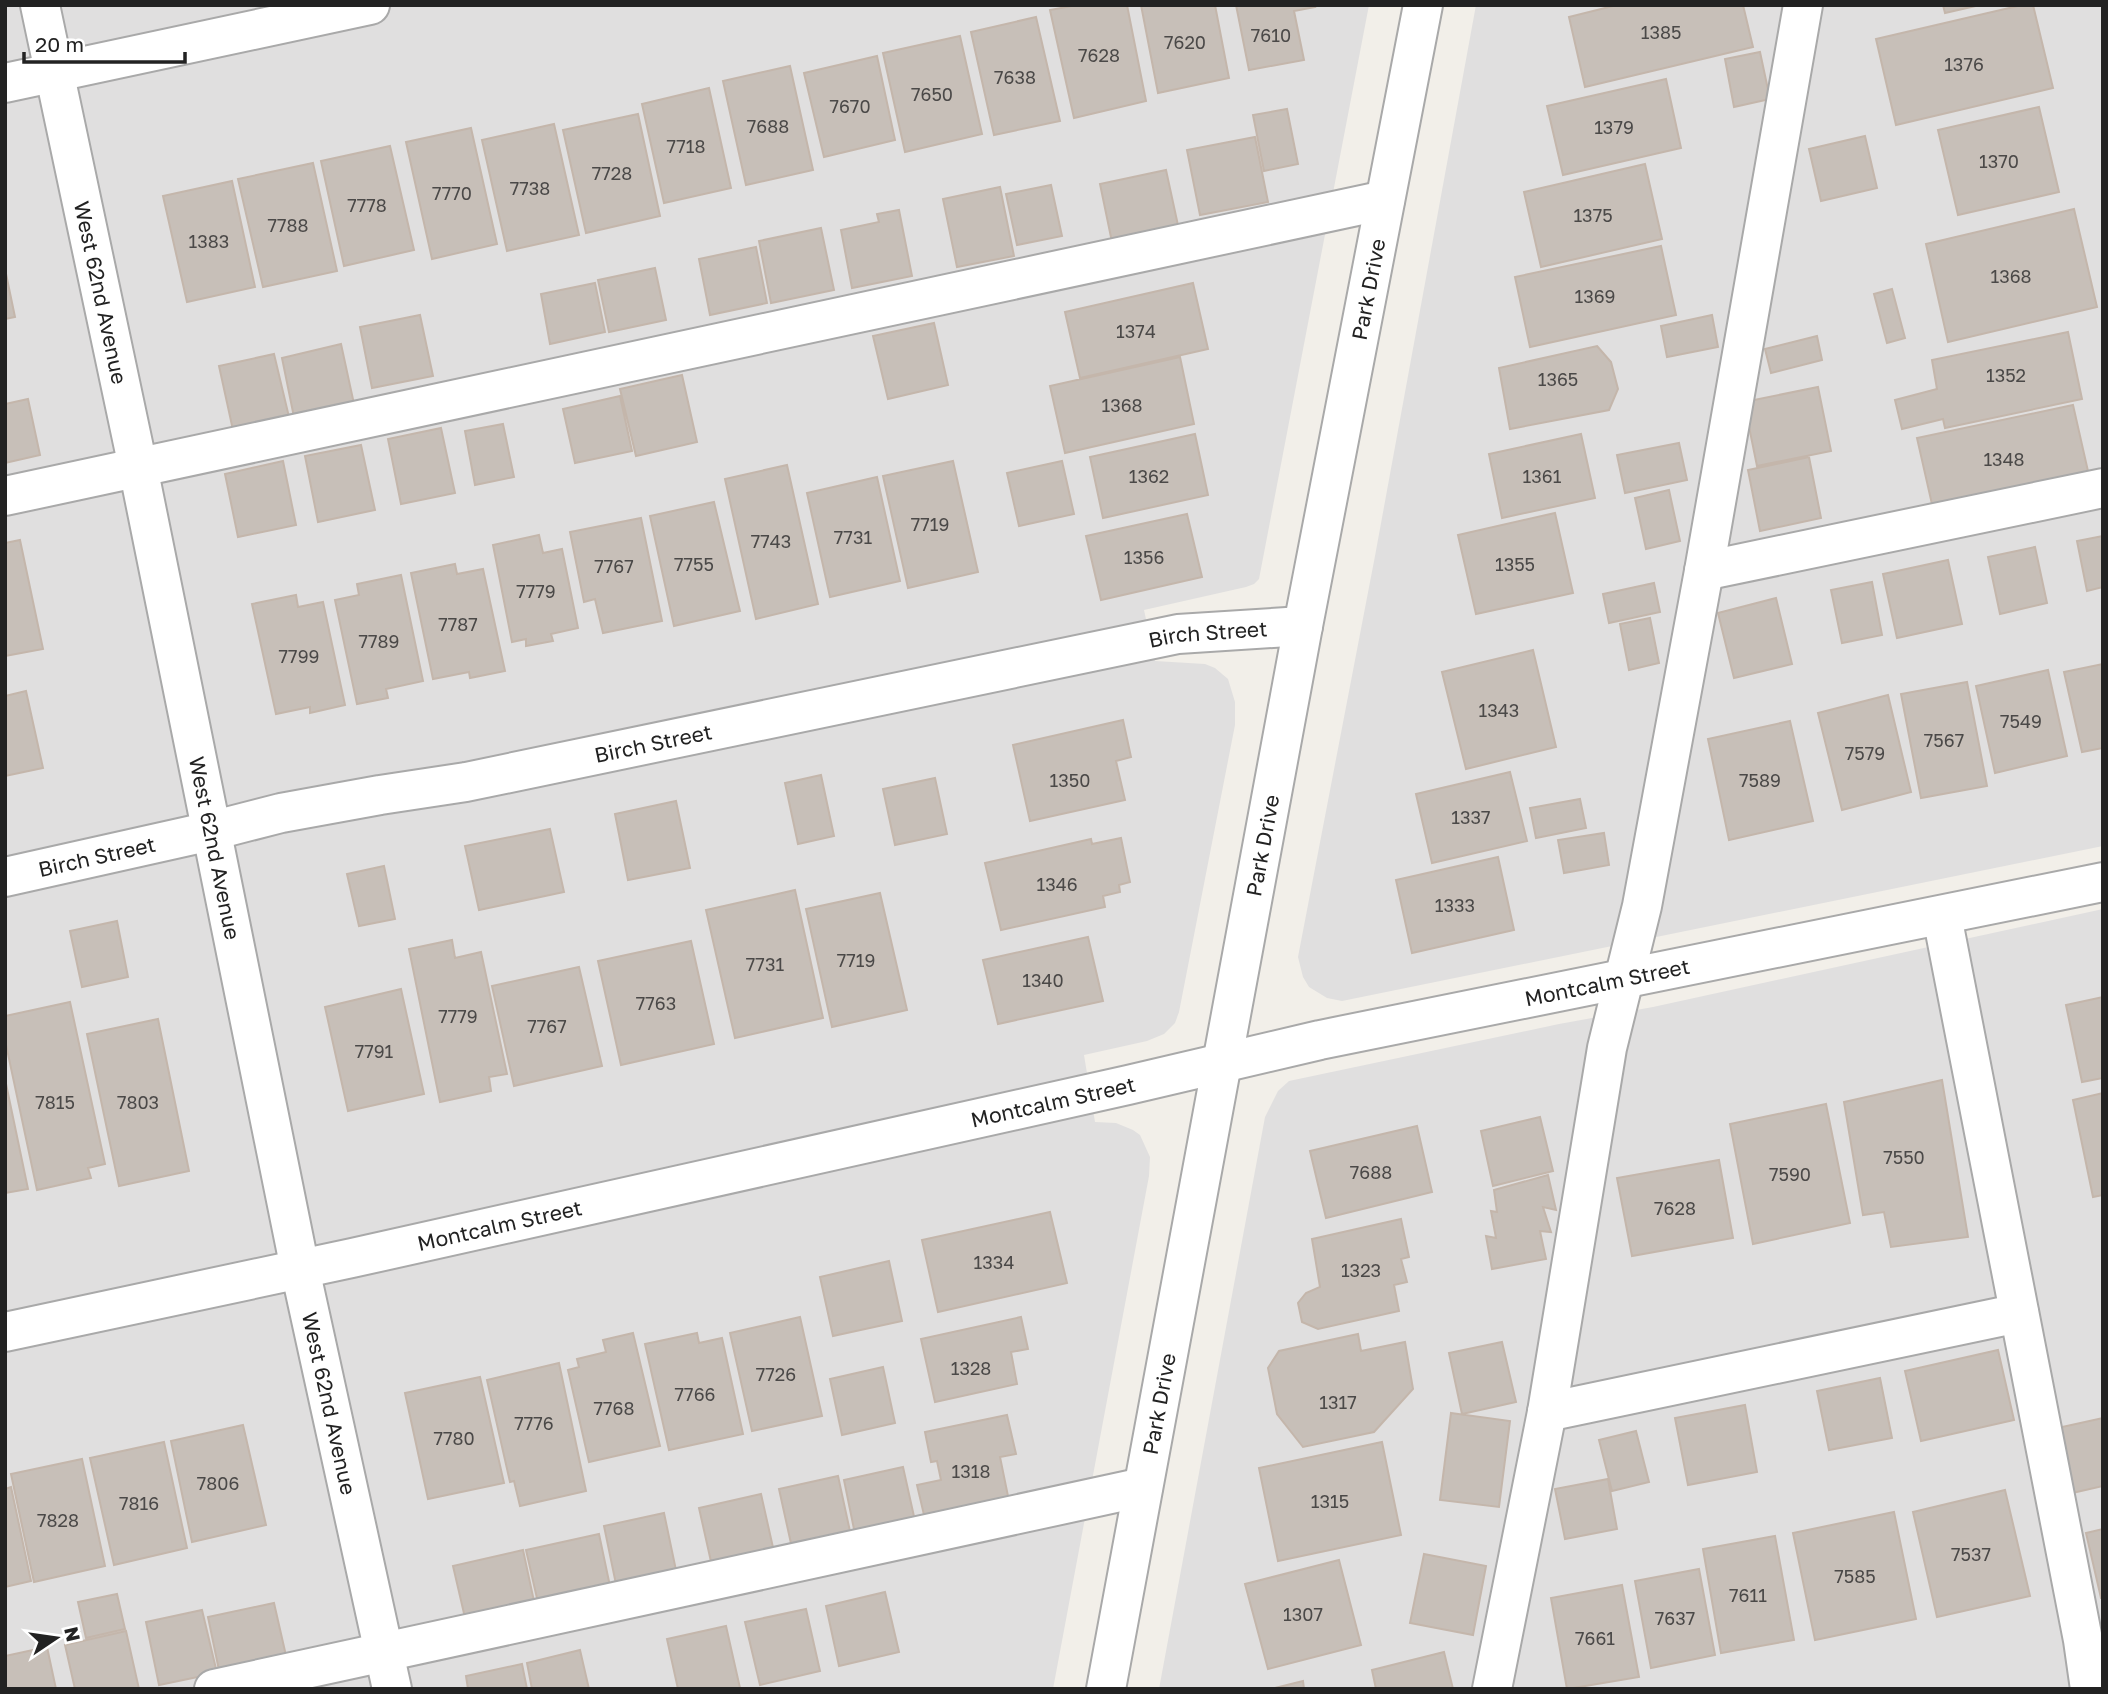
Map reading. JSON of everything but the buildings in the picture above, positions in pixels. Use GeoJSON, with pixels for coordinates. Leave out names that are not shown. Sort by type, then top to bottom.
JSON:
{"type":"FeatureCollection","features":[{"type":"Feature","properties":{"kind":"street","name":"West 62nd Avenue"},"geometry":{"type":"LineString","coordinates":[[40,5],[138,467],[300,1269],[391,1689]]}},
{"type":"Feature","properties":{"kind":"street"},"geometry":{"type":"LineString","coordinates":[[5,83],[370,5]]}},
{"type":"Feature","properties":{"kind":"street","name":"Park Drive"},"geometry":{"type":"LineString","coordinates":[[1106,1689],[1303,626],[1423,5]]}},
{"type":"Feature","properties":{"kind":"street"},"geometry":{"type":"LineString","coordinates":[[1492,1689],[1547,1412],[1607,1048],[1642,906],[1704,571],[1803,5]]}},
{"type":"Feature","properties":{"kind":"street"},"geometry":{"type":"LineString","coordinates":[[5,496],[1385,200]]}},
{"type":"Feature","properties":{"kind":"street"},"geometry":{"type":"LineString","coordinates":[[1704,571],[2103,488]]}},
{"type":"Feature","properties":{"kind":"street","name":"Birch Street"},"geometry":{"type":"LineString","coordinates":[[5,877],[281,813],[466,782],[1178,634],[1303,626]]}},
{"type":"Feature","properties":{"kind":"street","name":"Montcalm Street"},"geometry":{"type":"LineString","coordinates":[[5,1332],[300,1269],[1320,1040],[2103,882]]}},
{"type":"Feature","properties":{"kind":"street"},"geometry":{"type":"LineString","coordinates":[[1942,916],[2083,1640],[2090,1689]]}},
{"type":"Feature","properties":{"kind":"street"},"geometry":{"type":"LineString","coordinates":[[1547,1412],[2019,1313]]}},
{"type":"Feature","properties":{"kind":"street"},"geometry":{"type":"LineString","coordinates":[[214,1689],[1143,1487]]}},
{"type":"Feature","properties":{"kind":"shaded area"},"geometry":{"type":"Polygon","coordinates":[[[5,5],[1369,5],[1259,579],[1246,587],[1144,610],[1155,661],[1205,664],[1215,668],[1228,679],[1235,702],[1235,725],[1175,1023],[1164,1034],[1147,1041],[1084,1055],[1095,1122],[1116,1123],[1133,1130],[1140,1135],[1150,1157],[1149,1176],[1053,1689],[5,1689],[5,5]]]}},
{"type":"Feature","properties":{"kind":"shaded area"},"geometry":{"type":"Polygon","coordinates":[[[1476,5],[2103,5],[2103,846],[1342,1001],[1327,998],[1309,987],[1303,977],[1298,957],[1476,5]]]}},
{"type":"Feature","properties":{"kind":"shaded area"},"geometry":{"type":"Polygon","coordinates":[[[2103,909],[2103,1689],[1159,1689],[1265,1117],[1278,1091],[1289,1081],[1653,1007],[2103,909]]]}}]}
